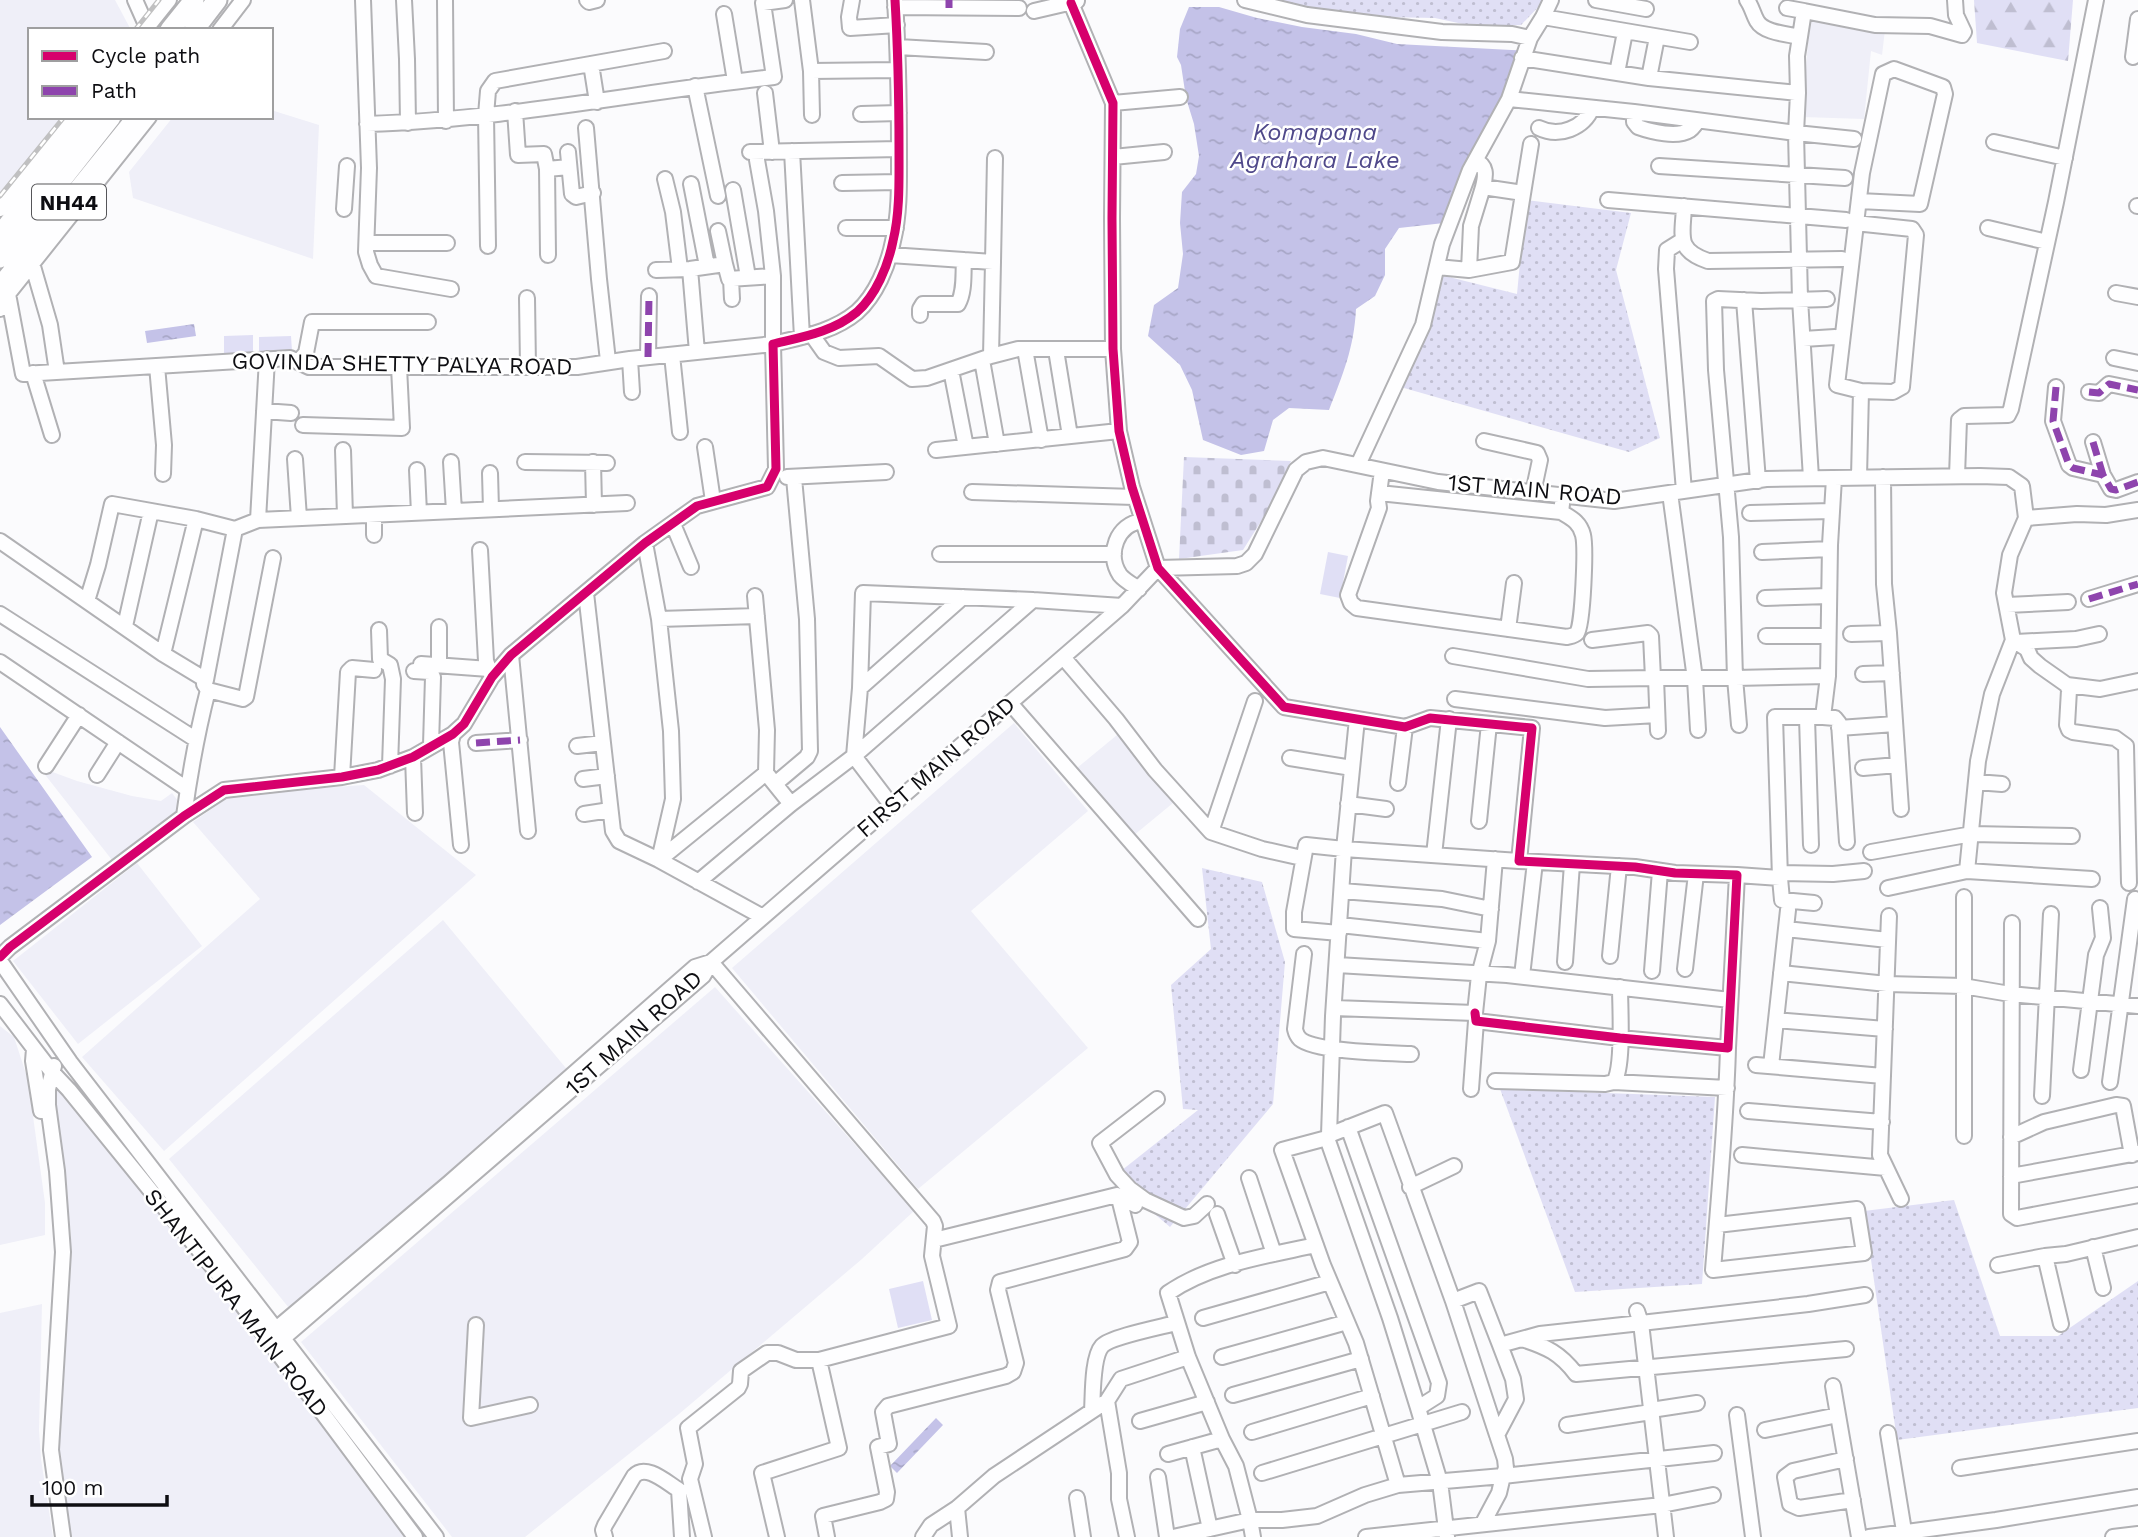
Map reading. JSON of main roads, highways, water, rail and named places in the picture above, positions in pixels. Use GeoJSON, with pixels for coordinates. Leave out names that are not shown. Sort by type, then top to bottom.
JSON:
{"type":"FeatureCollection","features":[{"type":"Feature","properties":{"kind":"highway"},"geometry":{"type":"LineString","coordinates":[[152,28],[185,0]]}},
{"type":"Feature","properties":{"kind":"highway"},"geometry":{"type":"LineString","coordinates":[[172,28],[194,0]]}},
{"type":"Feature","properties":{"kind":"highway"},"geometry":{"type":"LineString","coordinates":[[181,28],[203,0]]}},
{"type":"Feature","properties":{"kind":"highway"},"geometry":{"type":"LineString","coordinates":[[196,28],[217,0]]}},
{"type":"Feature","properties":{"kind":"highway"},"geometry":{"type":"LineString","coordinates":[[206,28],[227,0]]}},
{"type":"Feature","properties":{"kind":"highway"},"geometry":{"type":"LineString","coordinates":[[0,235],[90,119]]}},
{"type":"Feature","properties":{"kind":"highway","name":"NH44"},"geometry":{"type":"LineString","coordinates":[[0,244],[98,119]]}},
{"type":"Feature","properties":{"kind":"highway"},"geometry":{"type":"LineString","coordinates":[[0,258],[109,119]]}},
{"type":"Feature","properties":{"kind":"highway"},"geometry":{"type":"LineString","coordinates":[[0,275],[123,119]]}},
{"type":"Feature","properties":{"kind":"highway","name":"NH44"},"geometry":{"type":"LineString","coordinates":[[4,290],[135,119]]}},
{"type":"Feature","properties":{"kind":"water","name":"Komapana Agrahara Lake"},"geometry":{"type":"Polygon","coordinates":[[[1189,7],[1219,7],[1257,18],[1356,34],[1397,44],[1530,51],[1453,222],[1399,228],[1385,249],[1385,275],[1375,296],[1356,309],[1350,349],[1329,410],[1289,408],[1273,420],[1264,451],[1241,455],[1203,440],[1192,390],[1180,365],[1148,336],[1154,305],[1178,288],[1183,254],[1180,223],[1182,192],[1196,174],[1199,156],[1181,65],[1177,57],[1180,29],[1189,7]]]}},
{"type":"Feature","properties":{"kind":"water"},"geometry":{"type":"Polygon","coordinates":[[[194,324],[196,336],[147,343],[145,331],[194,324]]]}},
{"type":"Feature","properties":{"kind":"water"},"geometry":{"type":"Polygon","coordinates":[[[0,727],[92,857],[0,925],[0,727]]]}},
{"type":"Feature","properties":{"kind":"water"},"geometry":{"type":"Polygon","coordinates":[[[936,1418],[943,1425],[897,1473],[890,1466],[936,1418]]]}},
{"type":"Feature","properties":{"kind":"railway"},"geometry":{"type":"LineString","coordinates":[[137,28],[159,0]]}},
{"type":"Feature","properties":{"kind":"railway"},"geometry":{"type":"LineString","coordinates":[[0,196],[62,119]]}}]}
